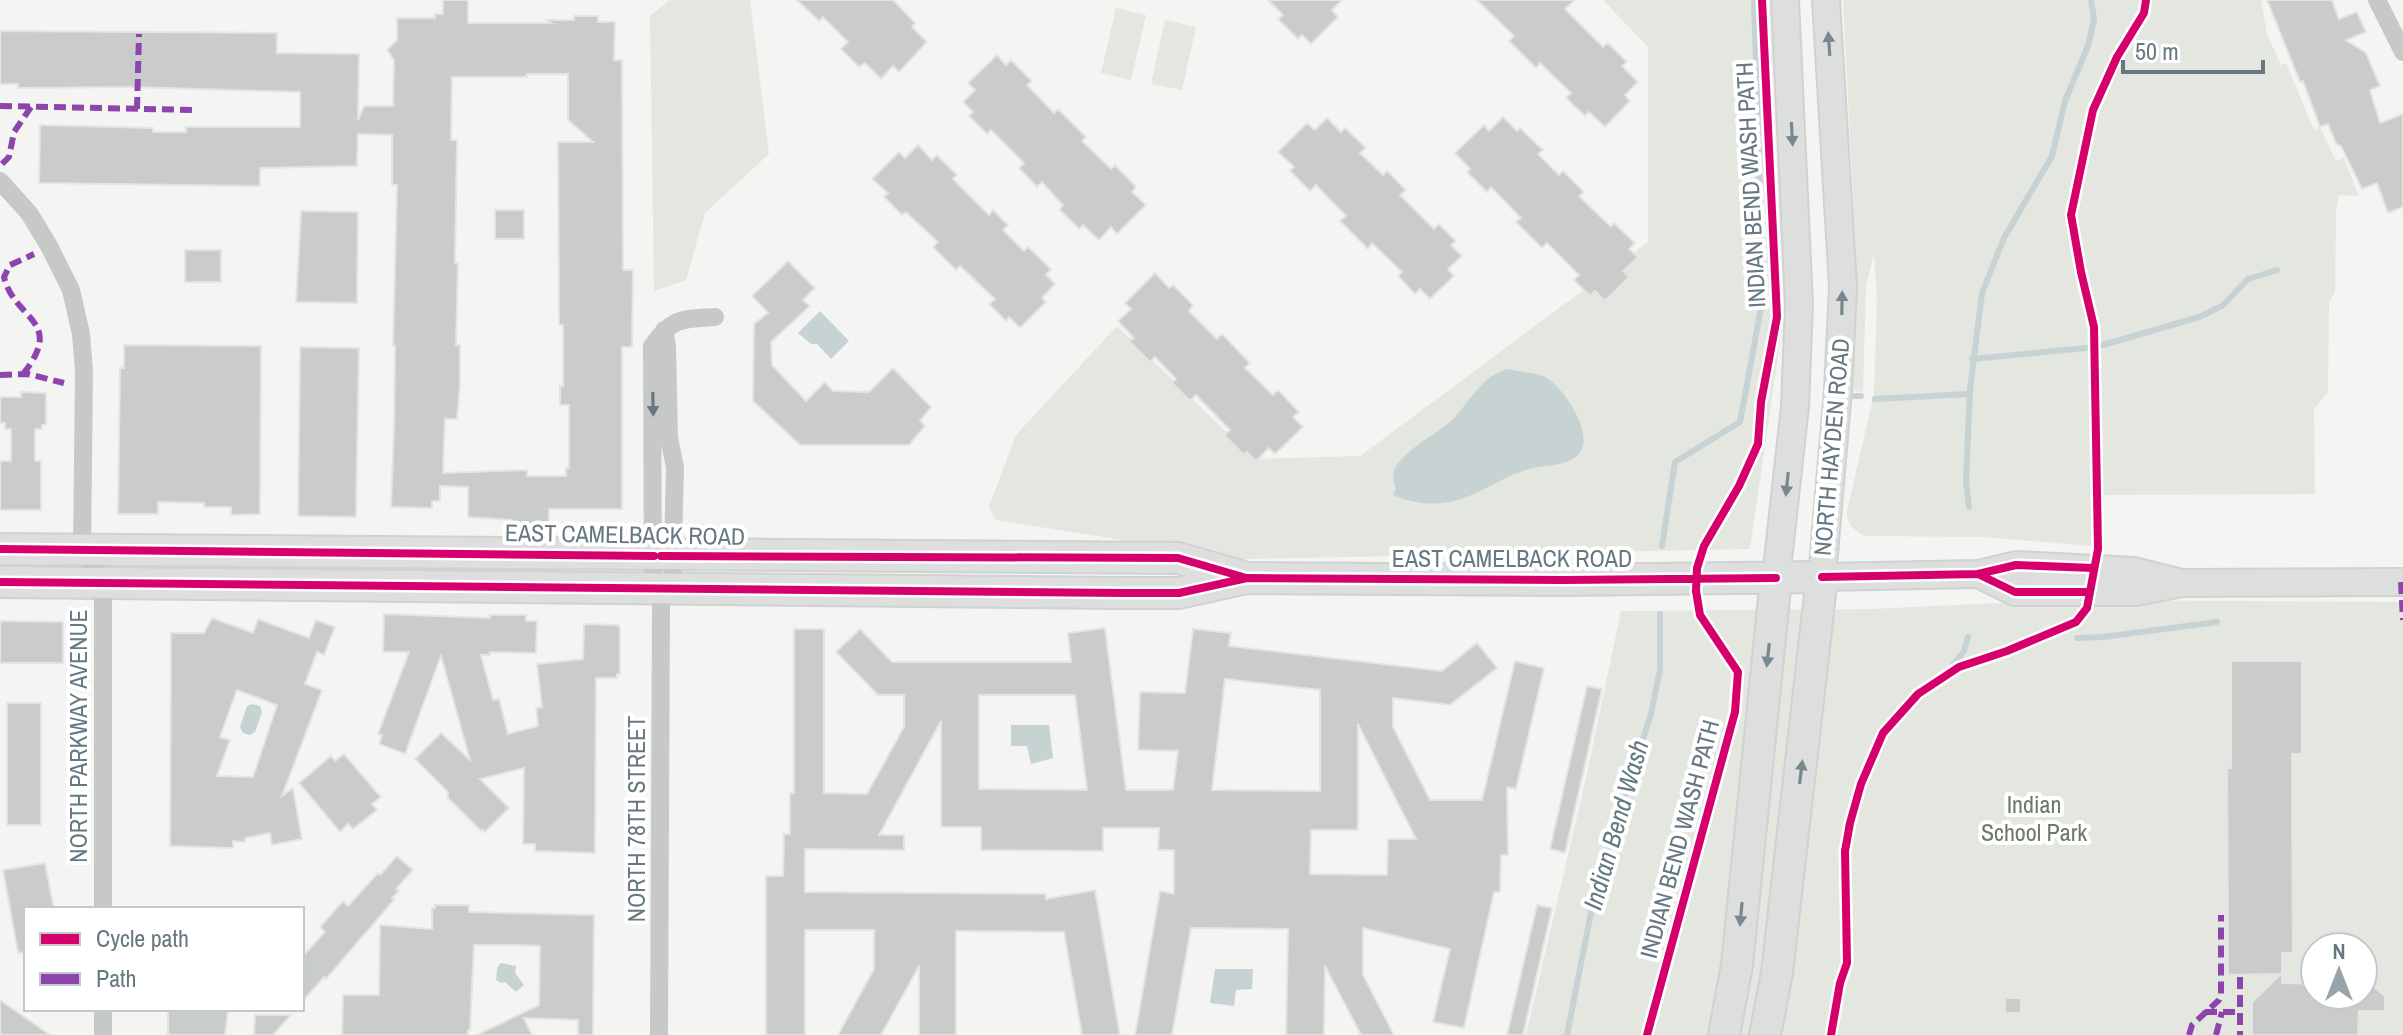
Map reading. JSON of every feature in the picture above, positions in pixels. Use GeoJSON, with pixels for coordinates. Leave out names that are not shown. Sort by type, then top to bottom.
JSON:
{"type":"FeatureCollection","features":[{"type":"Feature","properties":{"kind":"main road","name":"NORTH HAYDEN ROAD"},"geometry":{"type":"LineString","coordinates":[[1724,1035],[1737,965],[1795,406],[1799,305],[1785,0]]}},
{"type":"Feature","properties":{"kind":"main road","name":"NORTH HAYDEN ROAD"},"geometry":{"type":"LineString","coordinates":[[1765,1035],[1777,973],[1822,577],[1838,390],[1843,287],[1826,0]]}},
{"type":"Feature","properties":{"kind":"main road","name":"EAST CAMELBACK ROAD"},"geometry":{"type":"LineString","coordinates":[[0,549],[93,566],[384,585],[662,593],[1179,593],[1247,578],[1563,580],[1978,574],[2015,592],[2136,592],[2182,583],[2403,582]]}},
{"type":"Feature","properties":{"kind":"main road","name":"EAST CAMELBACK ROAD"},"geometry":{"type":"LineString","coordinates":[[0,582],[93,566],[392,552],[1178,558],[1247,578]]}},
{"type":"Feature","properties":{"kind":"main road"},"geometry":{"type":"LineString","coordinates":[[384,585],[392,552]]}},
{"type":"Feature","properties":{"kind":"street"},"geometry":{"type":"LineString","coordinates":[[2377,0],[2403,52]]}},
{"type":"Feature","properties":{"kind":"street","name":"NORTH PARKWAY AVENUE"},"geometry":{"type":"LineString","coordinates":[[0,181],[29,213],[49,246],[71,290],[81,334],[93,566],[103,907]]}},
{"type":"Feature","properties":{"kind":"street","name":"NORTH 78TH STREET"},"geometry":{"type":"LineString","coordinates":[[659,1035],[662,593],[675,467],[669,438],[664,330],[679,319],[715,317]]}},
{"type":"Feature","properties":{"kind":"street"},"geometry":{"type":"LineString","coordinates":[[103,1011],[103,1035]]}},
{"type":"Feature","properties":{"kind":"green space"},"geometry":{"type":"Polygon","coordinates":[[[669,0],[750,0],[769,154],[705,213],[686,280],[654,291],[650,16],[669,0]]]}},
{"type":"Feature","properties":{"kind":"green space"},"geometry":{"type":"Polygon","coordinates":[[[1603,0],[1769,0],[1783,321],[1750,549],[1244,559],[996,520],[989,507],[1016,435],[1117,326],[1254,459],[1360,456],[1648,242],[1648,47],[1603,0]]]}},
{"type":"Feature","properties":{"kind":"green space"},"geometry":{"type":"Polygon","coordinates":[[[1843,0],[2261,0],[2267,34],[2281,65],[2286,63],[2314,130],[2320,127],[2336,161],[2344,158],[2359,196],[2339,195],[2336,211],[2335,292],[2329,301],[2328,392],[2314,409],[2315,494],[2104,495],[2104,547],[1982,537],[1864,536],[1854,529],[1849,523],[1847,511],[1874,394],[1877,298],[1874,253],[1866,286],[1863,392],[1853,391],[1857,273],[1843,0]]]}},
{"type":"Feature","properties":{"kind":"green space"},"geometry":{"type":"Polygon","coordinates":[[[1116,8],[1146,15],[1131,80],[1101,73],[1116,8]]]}},
{"type":"Feature","properties":{"kind":"green space"},"geometry":{"type":"Polygon","coordinates":[[[1165,20],[1196,27],[1182,90],[1151,84],[1165,20]]]}},
{"type":"Feature","properties":{"kind":"green space","name":"Indian School Park"},"geometry":{"type":"Polygon","coordinates":[[[2059,600],[2403,602],[2403,1035],[1526,1035],[1621,611],[1872,609],[2059,600]]]}},
{"type":"Feature","properties":{"kind":"shaded area"},"geometry":{"type":"Polygon","coordinates":[[[820,311],[849,341],[831,359],[817,344],[811,344],[798,333],[820,311]]]}},
{"type":"Feature","properties":{"kind":"shaded area"},"geometry":{"type":"Polygon","coordinates":[[[1507,369],[1543,376],[1559,389],[1580,423],[1583,446],[1579,454],[1563,463],[1517,473],[1450,502],[1416,502],[1393,494],[1397,464],[1454,418],[1484,383],[1507,369]]]}},
{"type":"Feature","properties":{"kind":"shaded area"},"geometry":{"type":"Polygon","coordinates":[[[247,706],[260,706],[262,712],[255,732],[250,735],[243,733],[240,727],[247,706]]]}},
{"type":"Feature","properties":{"kind":"shaded area"},"geometry":{"type":"Polygon","coordinates":[[[1011,725],[1049,725],[1053,758],[1031,764],[1027,746],[1011,746],[1011,725]]]}},
{"type":"Feature","properties":{"kind":"shaded area"},"geometry":{"type":"Polygon","coordinates":[[[501,963],[516,966],[515,973],[524,985],[516,992],[505,982],[496,980],[497,968],[501,963]]]}},
{"type":"Feature","properties":{"kind":"shaded area"},"geometry":{"type":"Polygon","coordinates":[[[1215,969],[1253,969],[1252,989],[1236,990],[1234,1006],[1210,1003],[1215,969]]]}},
{"type":"Feature","properties":{"kind":"building"},"geometry":{"type":"Polygon","coordinates":[[[443,0],[468,0],[468,23],[551,23],[547,20],[574,20],[574,16],[598,16],[598,22],[615,22],[614,60],[622,60],[623,270],[633,270],[632,347],[622,347],[622,509],[549,509],[549,525],[512,525],[512,520],[468,517],[468,487],[440,486],[440,501],[432,501],[432,508],[391,507],[397,185],[392,185],[392,135],[358,134],[357,166],[260,168],[260,186],[39,183],[40,125],[153,128],[153,132],[186,132],[186,127],[300,127],[300,92],[132,87],[18,88],[18,84],[0,84],[0,31],[277,33],[277,53],[359,54],[358,120],[364,106],[393,106],[394,60],[387,50],[397,40],[397,18],[435,18],[435,14],[443,14],[443,0]],[[568,74],[452,77],[451,140],[457,140],[456,345],[460,345],[460,385],[457,419],[445,419],[443,473],[527,470],[527,476],[566,476],[566,468],[569,468],[569,405],[560,405],[563,325],[559,325],[558,142],[593,142],[568,120],[568,74]]]}},
{"type":"Feature","properties":{"kind":"building"},"geometry":{"type":"Polygon","coordinates":[[[797,0],[893,0],[915,23],[912,27],[927,42],[899,72],[893,66],[881,79],[865,63],[859,67],[841,49],[848,42],[823,17],[819,21],[797,0]]]}},
{"type":"Feature","properties":{"kind":"building"},"geometry":{"type":"Polygon","coordinates":[[[1268,0],[1342,0],[1332,10],[1338,17],[1311,44],[1302,35],[1298,39],[1278,19],[1283,15],[1268,0]]]}},
{"type":"Feature","properties":{"kind":"building"},"geometry":{"type":"Polygon","coordinates":[[[1477,0],[1575,0],[1565,9],[1603,47],[1608,43],[1627,62],[1622,66],[1638,82],[1625,95],[1630,101],[1605,127],[1589,112],[1585,116],[1566,98],[1571,93],[1540,63],[1536,68],[1509,41],[1514,36],[1477,0]]]}},
{"type":"Feature","properties":{"kind":"building"},"geometry":{"type":"Polygon","coordinates":[[[2267,0],[2332,0],[2339,19],[2357,12],[2366,32],[2346,40],[2366,53],[2380,86],[2370,90],[2380,123],[2403,114],[2403,207],[2388,213],[2377,183],[2362,189],[2328,124],[2320,127],[2267,0]]]}},
{"type":"Feature","properties":{"kind":"building"},"geometry":{"type":"Polygon","coordinates":[[[997,55],[1006,65],[1011,60],[1032,81],[1027,85],[1054,113],[1058,109],[1086,137],[1082,141],[1111,169],[1115,165],[1136,187],[1132,192],[1146,205],[1117,234],[1111,227],[1099,240],[1083,225],[1079,229],[1060,210],[1063,205],[1042,182],[1037,187],[1019,168],[1024,163],[991,130],[987,134],[969,116],[973,112],[963,102],[975,90],[968,83],[997,55]]]}},
{"type":"Feature","properties":{"kind":"building"},"geometry":{"type":"Polygon","coordinates":[[[1503,117],[1543,150],[1538,154],[1559,175],[1563,171],[1584,192],[1579,196],[1611,227],[1614,223],[1635,243],[1629,249],[1638,257],[1623,271],[1629,277],[1605,301],[1595,291],[1590,296],[1574,280],[1579,275],[1547,243],[1542,248],[1516,222],[1521,218],[1491,187],[1487,192],[1467,172],[1470,169],[1455,153],[1484,125],[1489,131],[1503,117]]]}},
{"type":"Feature","properties":{"kind":"building"},"geometry":{"type":"Polygon","coordinates":[[[1327,118],[1341,132],[1345,128],[1366,148],[1360,153],[1383,175],[1387,171],[1406,190],[1400,195],[1434,229],[1439,224],[1456,241],[1451,245],[1462,256],[1448,269],[1454,276],[1430,299],[1420,289],[1415,294],[1398,276],[1402,272],[1372,243],[1368,249],[1340,221],[1346,216],[1316,185],[1310,191],[1290,171],[1294,167],[1278,152],[1307,123],[1315,130],[1327,118]]]}},
{"type":"Feature","properties":{"kind":"building"},"geometry":{"type":"Polygon","coordinates":[[[918,145],[932,160],[937,155],[957,175],[953,179],[989,215],[993,210],[1008,225],[1003,230],[1024,251],[1028,247],[1051,269],[1046,275],[1055,284],[1042,298],[1046,302],[1020,328],[1009,317],[1006,321],[989,304],[995,299],[960,266],[956,270],[933,247],[938,242],[906,212],[902,215],[884,197],[888,193],[872,179],[899,152],[905,158],[918,145]]]}},
{"type":"Feature","properties":{"kind":"building"},"geometry":{"type":"Polygon","coordinates":[[[495,210],[524,210],[524,239],[495,239],[495,210]]]}},
{"type":"Feature","properties":{"kind":"building"},"geometry":{"type":"Polygon","coordinates":[[[301,211],[358,212],[357,303],[296,302],[301,211]]]}},
{"type":"Feature","properties":{"kind":"building"},"geometry":{"type":"Polygon","coordinates":[[[185,250],[221,250],[221,282],[185,282],[185,250]]]}},
{"type":"Feature","properties":{"kind":"building"},"geometry":{"type":"Polygon","coordinates":[[[788,261],[815,288],[803,300],[810,306],[771,342],[772,365],[806,401],[825,382],[833,391],[869,392],[893,368],[931,407],[920,421],[925,426],[909,445],[800,445],[753,401],[754,324],[768,313],[752,296],[788,261]]]}},
{"type":"Feature","properties":{"kind":"building"},"geometry":{"type":"Polygon","coordinates":[[[1155,273],[1169,288],[1173,285],[1193,305],[1189,311],[1217,339],[1222,334],[1250,363],[1245,368],[1273,395],[1278,390],[1299,412],[1293,417],[1303,427],[1275,454],[1269,448],[1256,461],[1247,452],[1244,455],[1224,435],[1230,430],[1196,395],[1190,401],[1172,383],[1176,379],[1155,357],[1150,362],[1129,341],[1134,338],[1118,321],[1131,309],[1125,303],[1155,273]]]}},
{"type":"Feature","properties":{"kind":"building"},"geometry":{"type":"Polygon","coordinates":[[[124,345],[261,346],[260,514],[231,515],[231,507],[204,507],[204,503],[158,502],[158,514],[118,514],[120,368],[124,368],[124,345]]]}},
{"type":"Feature","properties":{"kind":"building"},"geometry":{"type":"Polygon","coordinates":[[[300,347],[359,348],[356,517],[298,516],[300,347]]]}},
{"type":"Feature","properties":{"kind":"building"},"geometry":{"type":"Polygon","coordinates":[[[21,392],[46,393],[46,425],[35,429],[35,461],[41,461],[41,510],[0,510],[0,461],[11,461],[11,429],[5,429],[5,423],[0,423],[0,397],[21,397],[21,392]]]}},
{"type":"Feature","properties":{"kind":"building"},"geometry":{"type":"Polygon","coordinates":[[[384,614],[490,618],[490,615],[526,615],[526,621],[537,621],[536,653],[490,652],[490,655],[481,655],[493,700],[499,699],[508,734],[538,726],[536,708],[542,707],[537,664],[583,659],[584,624],[618,625],[620,674],[617,678],[596,678],[595,853],[535,851],[535,844],[523,844],[524,768],[480,779],[509,808],[485,832],[448,798],[448,792],[415,759],[441,733],[470,760],[441,656],[405,754],[379,744],[382,735],[378,734],[409,652],[383,652],[384,614]]]}},
{"type":"Feature","properties":{"kind":"building"},"geometry":{"type":"Polygon","coordinates":[[[212,618],[253,633],[258,619],[309,638],[316,620],[335,627],[324,655],[317,652],[305,684],[322,690],[282,796],[293,788],[302,839],[272,845],[270,833],[245,838],[245,842],[233,841],[233,848],[170,846],[171,633],[204,633],[212,618]],[[237,690],[220,737],[230,740],[217,776],[253,777],[277,705],[237,690]]]}},
{"type":"Feature","properties":{"kind":"building"},"geometry":{"type":"Polygon","coordinates":[[[0,621],[63,622],[63,663],[0,663],[0,621]]]}},
{"type":"Feature","properties":{"kind":"building"},"geometry":{"type":"Polygon","coordinates":[[[1105,628],[1126,790],[1173,790],[1178,751],[1138,750],[1140,692],[1185,693],[1193,629],[1231,633],[1229,646],[1442,671],[1477,643],[1497,668],[1450,705],[1393,698],[1393,727],[1430,800],[1482,800],[1515,661],[1544,668],[1516,789],[1507,787],[1508,855],[1501,855],[1500,892],[1494,892],[1464,1028],[1433,1022],[1450,949],[1363,928],[1363,975],[1394,1035],[1361,1035],[1325,966],[1324,1035],[1286,1035],[1288,929],[1191,928],[1172,1035],[1135,1035],[1160,891],[1174,894],[1174,850],[1158,850],[1159,828],[1103,828],[1103,851],[981,850],[981,827],[941,827],[941,721],[879,835],[904,835],[904,850],[805,849],[805,892],[1046,894],[1046,899],[1095,890],[1120,1035],[1082,1035],[1064,932],[956,931],[956,1035],[919,1035],[919,966],[881,1035],[838,1035],[874,969],[874,930],[805,930],[805,1035],[766,1035],[766,876],[783,876],[784,834],[790,834],[790,793],[794,793],[794,629],[824,629],[824,793],[867,794],[904,727],[904,695],[878,695],[836,652],[860,629],[892,662],[1071,662],[1068,633],[1105,628]],[[1225,679],[1212,790],[1320,791],[1320,690],[1225,679]],[[979,695],[979,789],[1087,790],[1075,695],[979,695]],[[1358,724],[1358,830],[1311,830],[1310,874],[1387,875],[1388,839],[1416,839],[1358,724]]]}},
{"type":"Feature","properties":{"kind":"building"},"geometry":{"type":"Polygon","coordinates":[[[2231,661],[2302,661],[2302,754],[2292,754],[2293,953],[2282,953],[2282,983],[2299,984],[2299,1011],[2359,1011],[2358,1035],[2252,1035],[2252,1002],[2281,974],[2228,975],[2227,768],[2231,768],[2231,661]]]}},
{"type":"Feature","properties":{"kind":"building"},"geometry":{"type":"Polygon","coordinates":[[[1587,686],[1602,689],[1565,853],[1550,849],[1587,686]]]}},
{"type":"Feature","properties":{"kind":"building"},"geometry":{"type":"Polygon","coordinates":[[[7,703],[41,703],[41,825],[7,825],[7,703]]]}},
{"type":"Feature","properties":{"kind":"building"},"geometry":{"type":"Polygon","coordinates":[[[344,754],[381,797],[372,804],[377,810],[353,829],[348,824],[340,832],[299,783],[331,756],[335,761],[344,754]]]}},
{"type":"Feature","properties":{"kind":"building"},"geometry":{"type":"Polygon","coordinates":[[[397,856],[413,870],[396,889],[399,891],[392,898],[394,900],[326,979],[324,977],[304,1000],[304,955],[325,932],[320,927],[343,901],[348,906],[378,873],[380,875],[397,856]]]}},
{"type":"Feature","properties":{"kind":"building"},"geometry":{"type":"Polygon","coordinates":[[[45,863],[54,907],[24,907],[24,952],[18,953],[3,870],[45,863]]]}},
{"type":"Feature","properties":{"kind":"building"},"geometry":{"type":"Polygon","coordinates":[[[435,905],[469,905],[469,912],[594,915],[593,1035],[578,1035],[578,1020],[524,1018],[532,1035],[477,1035],[539,1005],[540,946],[474,945],[468,1035],[342,1035],[343,995],[379,995],[380,925],[432,929],[432,908],[435,905]]]}},
{"type":"Feature","properties":{"kind":"building"},"geometry":{"type":"Polygon","coordinates":[[[1537,905],[1552,908],[1523,1035],[1507,1035],[1537,905]]]}},
{"type":"Feature","properties":{"kind":"building"},"geometry":{"type":"Polygon","coordinates":[[[2379,991],[2385,996],[2385,1011],[2379,1011],[2379,991]]]}},
{"type":"Feature","properties":{"kind":"building"},"geometry":{"type":"Polygon","coordinates":[[[2005,998],[2021,998],[2021,1013],[2005,1013],[2005,998]]]}},
{"type":"Feature","properties":{"kind":"building"},"geometry":{"type":"Polygon","coordinates":[[[0,1000],[26,1018],[50,1035],[0,1035],[0,1000]]]}},
{"type":"Feature","properties":{"kind":"building"},"geometry":{"type":"Polygon","coordinates":[[[168,1011],[228,1011],[225,1035],[168,1035],[168,1011]]]}},
{"type":"Feature","properties":{"kind":"building"},"geometry":{"type":"Polygon","coordinates":[[[255,1015],[291,1015],[273,1035],[254,1035],[255,1015]]]}},
{"type":"Feature","properties":{"kind":"waterway","name":"Indian Bend Wash"},"geometry":{"type":"LineString","coordinates":[[1662,546],[1675,462],[1740,422],[1763,297],[1754,0]]}},
{"type":"Feature","properties":{"kind":"waterway"},"geometry":{"type":"LineString","coordinates":[[1969,507],[1966,481],[1970,390],[1982,293],[2004,238],[2052,156],[2065,101],[2088,46],[2094,19],[2091,0]]}},
{"type":"Feature","properties":{"kind":"waterway"},"geometry":{"type":"LineString","coordinates":[[2103,345],[2199,317],[2222,306],[2248,279],[2277,270]]}},
{"type":"Feature","properties":{"kind":"waterway"},"geometry":{"type":"LineString","coordinates":[[1972,359],[2086,348]]}},
{"type":"Feature","properties":{"kind":"waterway"},"geometry":{"type":"LineString","coordinates":[[1875,399],[1969,394]]}},
{"type":"Feature","properties":{"kind":"waterway"},"geometry":{"type":"LineString","coordinates":[[1854,396],[1861,396]]}},
{"type":"Feature","properties":{"kind":"waterway","name":"Indian Bend Wash"},"geometry":{"type":"LineString","coordinates":[[1567,1035],[1596,887],[1651,714],[1660,670],[1660,614]]}},
{"type":"Feature","properties":{"kind":"waterway"},"geometry":{"type":"LineString","coordinates":[[2077,638],[2217,622]]}},
{"type":"Feature","properties":{"kind":"waterway"},"geometry":{"type":"LineString","coordinates":[[1953,665],[1964,651],[1968,637]]}},
{"type":"Feature","properties":{"kind":"marked path"},"geometry":{"type":"LineString","coordinates":[[137,109],[139,34]]}},
{"type":"Feature","properties":{"kind":"marked path"},"geometry":{"type":"LineString","coordinates":[[0,106],[194,110]]}},
{"type":"Feature","properties":{"kind":"marked path"},"geometry":{"type":"LineString","coordinates":[[2,164],[9,157],[14,132],[31,107]]}},
{"type":"Feature","properties":{"kind":"marked path"},"geometry":{"type":"LineString","coordinates":[[23,374],[35,356],[40,342],[39,331],[9,291],[4,277],[10,265],[34,254]]}},
{"type":"Feature","properties":{"kind":"marked path"},"geometry":{"type":"LineString","coordinates":[[0,375],[28,374],[64,383]]}},
{"type":"Feature","properties":{"kind":"marked path"},"geometry":{"type":"LineString","coordinates":[[2401,582],[2403,620]]}},
{"type":"Feature","properties":{"kind":"marked path"},"geometry":{"type":"LineString","coordinates":[[2189,1035],[2192,1025],[2221,995],[2221,915]]}},
{"type":"Feature","properties":{"kind":"marked path"},"geometry":{"type":"LineString","coordinates":[[2240,977],[2240,1035]]}},
{"type":"Feature","properties":{"kind":"marked path"},"geometry":{"type":"LineString","coordinates":[[2205,1012],[2240,1012]]}},
{"type":"Feature","properties":{"kind":"marked path"},"geometry":{"type":"LineString","coordinates":[[2216,1035],[2222,1012]]}},
{"type":"Feature","properties":{"kind":"cycle path","name":"INDIAN BEND WASH PATH"},"geometry":{"type":"LineString","coordinates":[[1647,1035],[1735,712],[1738,672],[1700,615],[1696,591],[1697,568],[1704,546],[1739,486],[1758,444],[1761,402],[1777,317],[1762,0]]}},
{"type":"Feature","properties":{"kind":"cycle path"},"geometry":{"type":"LineString","coordinates":[[1831,1035],[1840,983],[1847,963],[1845,851],[1861,784],[1883,733],[1918,694],[1959,667],[2076,622],[2087,608],[2098,549],[2094,327],[2071,215],[2093,110],[2117,57],[2144,13],[2146,0]]}},
{"type":"Feature","properties":{"kind":"cycle path"},"geometry":{"type":"LineString","coordinates":[[0,549],[654,556]]}},
{"type":"Feature","properties":{"kind":"cycle path"},"geometry":{"type":"LineString","coordinates":[[661,556],[1178,558],[1243,577]]}},
{"type":"Feature","properties":{"kind":"cycle path"},"geometry":{"type":"LineString","coordinates":[[1822,577],[1978,574],[2016,565],[2093,568]]}},
{"type":"Feature","properties":{"kind":"cycle path"},"geometry":{"type":"LineString","coordinates":[[1978,574],[2015,592],[2089,592]]}},
{"type":"Feature","properties":{"kind":"cycle path"},"geometry":{"type":"LineString","coordinates":[[0,582],[1179,593],[1247,578],[1776,578]]}}]}
